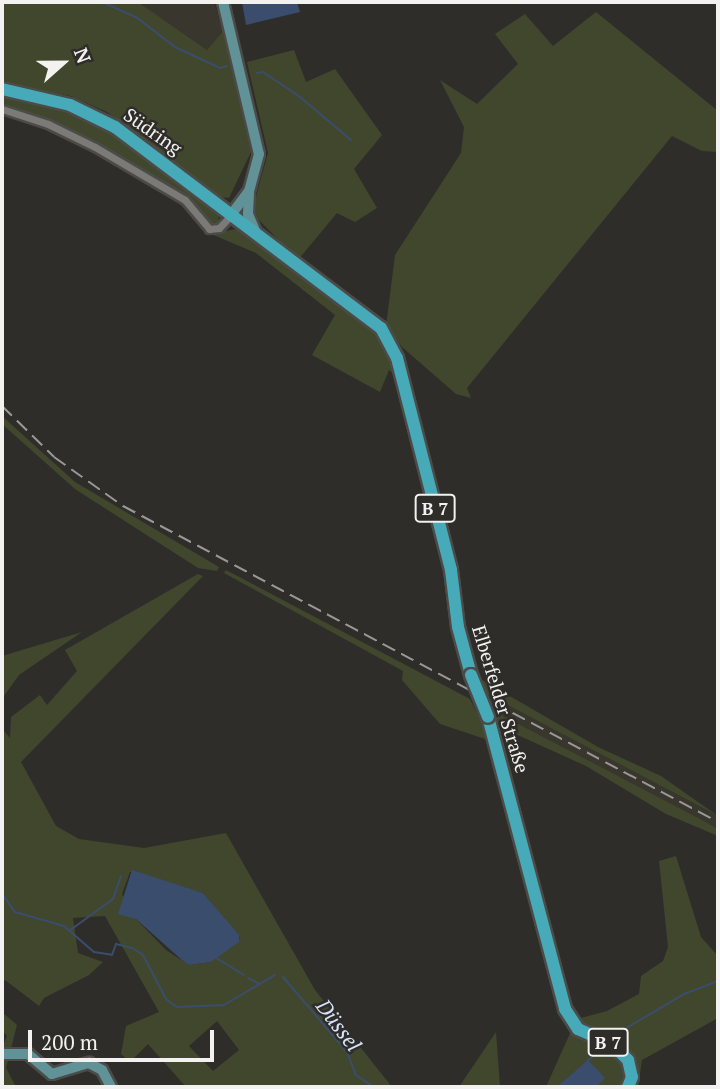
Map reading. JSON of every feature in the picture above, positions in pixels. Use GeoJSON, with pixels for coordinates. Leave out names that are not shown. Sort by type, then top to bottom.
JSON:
{"type":"FeatureCollection","features":[{"type":"Feature","properties":{"kind":"main road","name":"Südring"},"geometry":{"type":"LineString","coordinates":[[2,89],[33,93],[94,115],[156,154],[230,216]]}},
{"type":"Feature","properties":{"kind":"main road","name":"Elberfelder Straße"},"geometry":{"type":"LineString","coordinates":[[230,216],[373,322],[391,344],[451,570],[458,627],[471,674],[488,717],[565,1009],[578,1029],[612,1044],[628,1060],[632,1076],[628,1087]]}},
{"type":"Feature","properties":{"kind":"street"},"geometry":{"type":"LineString","coordinates":[[223,2],[258,138],[258,166],[249,191],[248,214],[257,237]]}},
{"type":"Feature","properties":{"kind":"street"},"geometry":{"type":"LineString","coordinates":[[2,109],[48,124],[185,200],[209,229],[219,228],[249,191]]}},
{"type":"Feature","properties":{"kind":"street"},"geometry":{"type":"LineString","coordinates":[[2,1054],[28,1054],[52,1074],[89,1063],[102,1070],[111,1087]]}},
{"type":"Feature","properties":{"kind":"shaded area"},"geometry":{"type":"Polygon","coordinates":[[[138,2],[214,2],[223,31],[207,50],[138,2]]]}},
{"type":"Feature","properties":{"kind":"shaded area"},"geometry":{"type":"Polygon","coordinates":[[[485,693],[718,816],[718,829],[492,710],[485,693]]]}},
{"type":"Feature","properties":{"kind":"green space"},"geometry":{"type":"Polygon","coordinates":[[[2,2],[138,2],[207,50],[223,31],[251,152],[229,198],[218,197],[107,112],[71,96],[2,84],[2,2]]]}},
{"type":"Feature","properties":{"kind":"green space"},"geometry":{"type":"Polygon","coordinates":[[[596,12],[718,111],[718,152],[702,151],[672,136],[467,388],[471,398],[456,394],[402,347],[386,326],[395,255],[461,153],[464,127],[440,80],[477,104],[518,64],[495,34],[525,14],[553,46],[596,12]]]}},
{"type":"Feature","properties":{"kind":"green space"},"geometry":{"type":"Polygon","coordinates":[[[294,50],[306,82],[335,69],[382,135],[354,169],[377,208],[355,222],[337,213],[298,260],[259,220],[253,207],[268,153],[247,62],[294,50]]]}},
{"type":"Feature","properties":{"kind":"green space"},"geometry":{"type":"Polygon","coordinates":[[[2,93],[95,118],[186,188],[219,217],[218,224],[207,223],[192,202],[87,139],[22,110],[2,106],[2,93]]]}},
{"type":"Feature","properties":{"kind":"green space"},"geometry":{"type":"Polygon","coordinates":[[[236,229],[381,336],[395,375],[389,370],[380,392],[312,355],[335,315],[256,253],[211,234],[236,229]]]}},
{"type":"Feature","properties":{"kind":"green space"},"geometry":{"type":"Polygon","coordinates":[[[2,416],[75,482],[219,567],[217,571],[198,568],[75,489],[2,424],[2,416]]]}},
{"type":"Feature","properties":{"kind":"green space"},"geometry":{"type":"Polygon","coordinates":[[[226,570],[470,699],[491,741],[440,724],[402,680],[403,671],[224,573],[226,570]]]}},
{"type":"Feature","properties":{"kind":"green space"},"geometry":{"type":"Polygon","coordinates":[[[198,574],[203,576],[21,762],[56,826],[79,839],[144,848],[226,833],[315,990],[392,1087],[186,1087],[148,1044],[130,1062],[121,1054],[126,1026],[159,1012],[105,916],[73,918],[78,953],[103,962],[89,975],[44,998],[39,1006],[5,980],[2,984],[2,656],[82,632],[19,675],[4,696],[3,730],[10,738],[11,717],[40,695],[47,705],[77,671],[65,650],[198,574]],[[130,872],[122,894],[136,919],[166,950],[189,965],[211,962],[240,938],[203,893],[130,872]],[[217,1021],[189,1046],[213,1071],[239,1050],[217,1021]]]}},
{"type":"Feature","properties":{"kind":"green space"},"geometry":{"type":"Polygon","coordinates":[[[482,680],[598,747],[661,776],[718,816],[485,693],[482,680]]]}},
{"type":"Feature","properties":{"kind":"green space"},"geometry":{"type":"Polygon","coordinates":[[[492,710],[718,829],[718,836],[666,814],[586,766],[511,732],[506,736],[492,710]]]}},
{"type":"Feature","properties":{"kind":"green space"},"geometry":{"type":"Polygon","coordinates":[[[676,856],[701,937],[718,956],[718,1018],[642,1060],[638,1087],[546,1087],[571,1031],[594,1042],[599,1030],[577,1019],[607,1011],[639,994],[641,976],[663,961],[668,947],[659,861],[676,856]]]}},
{"type":"Feature","properties":{"kind":"green space"},"geometry":{"type":"Polygon","coordinates":[[[2,1012],[17,1025],[6,1068],[16,1087],[2,1087],[2,1048],[7,1036],[2,1030],[2,1012]]]}},
{"type":"Feature","properties":{"kind":"green space"},"geometry":{"type":"Polygon","coordinates":[[[496,1032],[500,1087],[459,1087],[496,1032]]]}},
{"type":"Feature","properties":{"kind":"water"},"geometry":{"type":"Polygon","coordinates":[[[242,2],[297,2],[300,12],[246,25],[242,2]]]}},
{"type":"Feature","properties":{"kind":"water"},"geometry":{"type":"Polygon","coordinates":[[[132,870],[203,893],[239,935],[239,942],[211,962],[189,965],[183,961],[136,919],[118,914],[132,870]]]}},
{"type":"Feature","properties":{"kind":"water"},"geometry":{"type":"Polygon","coordinates":[[[588,1060],[605,1078],[596,1087],[557,1087],[588,1060]]]}},
{"type":"Feature","properties":{"kind":"waterway"},"geometry":{"type":"LineString","coordinates":[[102,2],[136,17],[175,47],[220,68],[227,66]]}},
{"type":"Feature","properties":{"kind":"waterway"},"geometry":{"type":"LineString","coordinates":[[257,73],[263,72],[299,96],[351,140]]}},
{"type":"Feature","properties":{"kind":"waterway"},"geometry":{"type":"LineString","coordinates":[[69,931],[113,899],[121,876]]}},
{"type":"Feature","properties":{"kind":"waterway","name":"Düssel"},"geometry":{"type":"LineString","coordinates":[[2,894],[15,912],[64,926],[94,952],[112,955],[116,944],[132,948],[143,955],[166,999],[177,1007],[224,1005],[275,975]]}},
{"type":"Feature","properties":{"kind":"waterway"},"geometry":{"type":"LineString","coordinates":[[215,957],[244,975]]}},
{"type":"Feature","properties":{"kind":"waterway","name":"Düssel"},"geometry":{"type":"LineString","coordinates":[[283,977],[347,1052],[356,1075],[374,1087]]}},
{"type":"Feature","properties":{"kind":"waterway"},"geometry":{"type":"LineString","coordinates":[[248,978],[260,984]]}},
{"type":"Feature","properties":{"kind":"waterway"},"geometry":{"type":"LineString","coordinates":[[618,1033],[684,994],[718,981]]}},
{"type":"Feature","properties":{"kind":"waterway"},"geometry":{"type":"LineString","coordinates":[[587,1061],[600,1051]]}},
{"type":"Feature","properties":{"kind":"railway"},"geometry":{"type":"LineString","coordinates":[[2,406],[54,457],[123,506],[718,822]]}}]}
